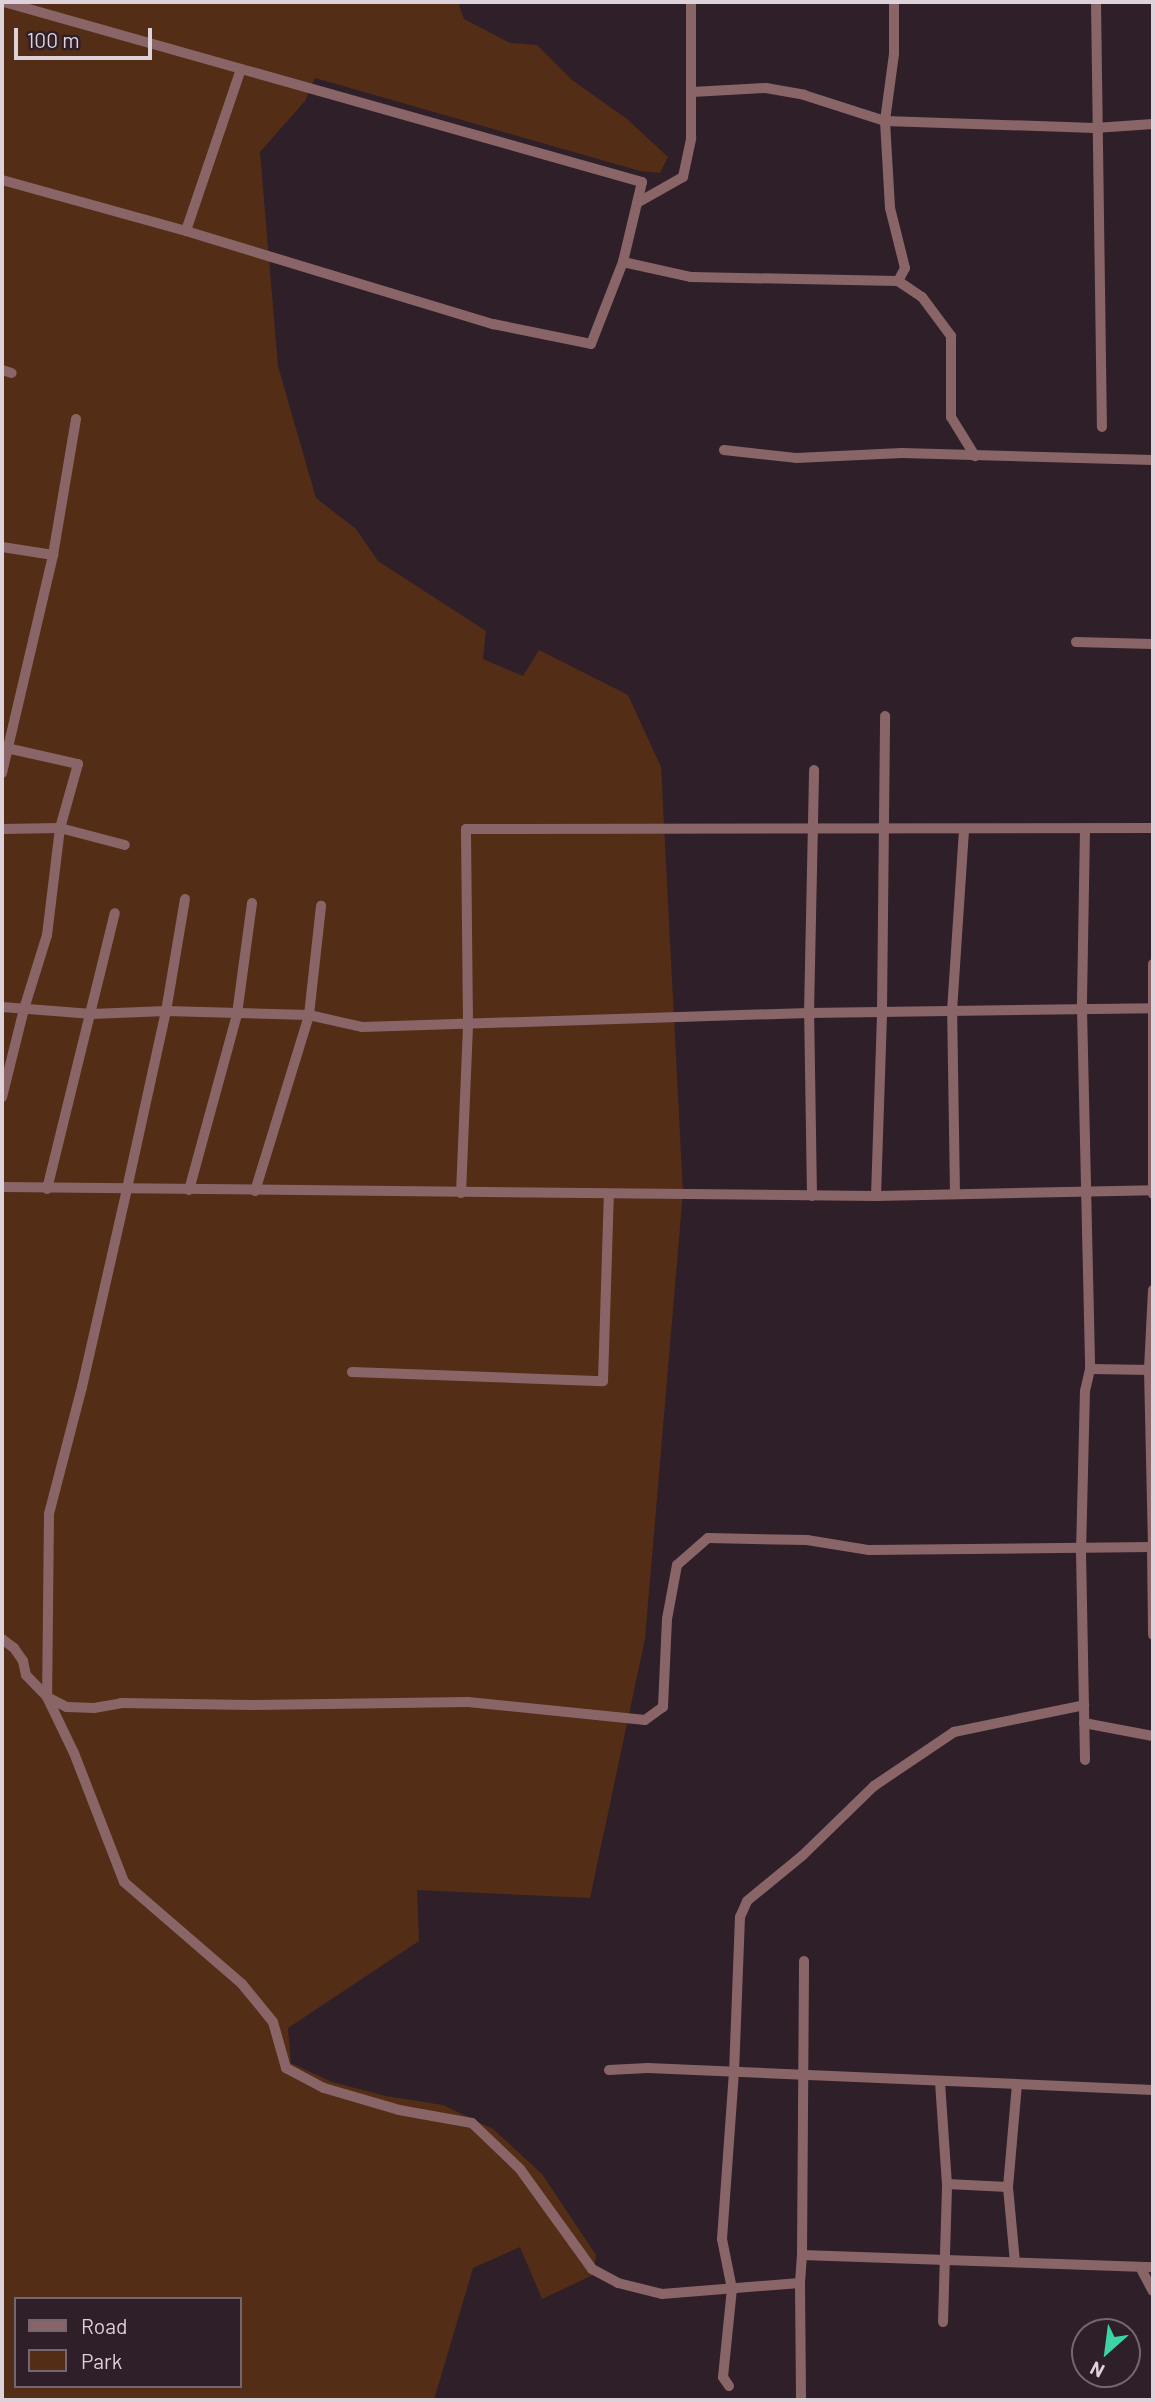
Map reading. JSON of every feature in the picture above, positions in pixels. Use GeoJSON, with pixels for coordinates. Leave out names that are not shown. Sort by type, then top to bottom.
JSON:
{"type":"FeatureCollection","features":[{"type":"Feature","properties":{"kind":"street"},"geometry":{"type":"LineString","coordinates":[[2,180],[186,231],[493,324],[591,344],[623,262],[642,182],[4,2]]}},
{"type":"Feature","properties":{"kind":"street"},"geometry":{"type":"LineString","coordinates":[[637,203],[683,177],[691,138],[691,2]]}},
{"type":"Feature","properties":{"kind":"street"},"geometry":{"type":"LineString","coordinates":[[894,2],[894,54],[886,121],[890,208],[905,268],[898,281]]}},
{"type":"Feature","properties":{"kind":"street"},"geometry":{"type":"LineString","coordinates":[[1096,2],[1095,128],[1102,426]]}},
{"type":"Feature","properties":{"kind":"street"},"geometry":{"type":"LineString","coordinates":[[186,231],[241,69]]}},
{"type":"Feature","properties":{"kind":"street"},"geometry":{"type":"LineString","coordinates":[[692,92],[766,88],[804,95],[886,121],[1095,128],[1153,124]]}},
{"type":"Feature","properties":{"kind":"street"},"geometry":{"type":"LineString","coordinates":[[623,262],[691,277],[898,281],[922,297],[951,336],[951,417],[975,456]]}},
{"type":"Feature","properties":{"kind":"street"},"geometry":{"type":"LineString","coordinates":[[2,773],[5,748],[53,555],[76,419]]}},
{"type":"Feature","properties":{"kind":"street"},"geometry":{"type":"LineString","coordinates":[[724,450],[796,458],[902,453],[1153,460]]}},
{"type":"Feature","properties":{"kind":"street"},"geometry":{"type":"LineString","coordinates":[[2,547],[53,555]]}},
{"type":"Feature","properties":{"kind":"street"},"geometry":{"type":"LineString","coordinates":[[1076,642],[1153,644]]}},
{"type":"Feature","properties":{"kind":"street"},"geometry":{"type":"LineString","coordinates":[[876,1196],[882,1012],[885,716]]}},
{"type":"Feature","properties":{"kind":"street"},"geometry":{"type":"LineString","coordinates":[[2,1097],[23,1009],[47,935],[60,828],[78,764],[5,748]]}},
{"type":"Feature","properties":{"kind":"street"},"geometry":{"type":"LineString","coordinates":[[812,1196],[809,1013],[814,770]]}},
{"type":"Feature","properties":{"kind":"street"},"geometry":{"type":"LineString","coordinates":[[2,829],[60,828],[125,845]]}},
{"type":"Feature","properties":{"kind":"street"},"geometry":{"type":"LineString","coordinates":[[461,1193],[468,1023],[466,829],[1153,828]]}},
{"type":"Feature","properties":{"kind":"street"},"geometry":{"type":"LineString","coordinates":[[1085,829],[1082,1009],[1090,1369],[1085,1391],[1081,1546],[1085,1760]]}},
{"type":"Feature","properties":{"kind":"street"},"geometry":{"type":"LineString","coordinates":[[955,1194],[952,1011],[964,830]]}},
{"type":"Feature","properties":{"kind":"street"},"geometry":{"type":"LineString","coordinates":[[47,1697],[49,1514],[82,1387],[127,1189],[166,1011],[185,899]]}},
{"type":"Feature","properties":{"kind":"street"},"geometry":{"type":"LineString","coordinates":[[189,1191],[237,1014],[252,903]]}},
{"type":"Feature","properties":{"kind":"street"},"geometry":{"type":"LineString","coordinates":[[255,1191],[309,1015],[321,906]]}},
{"type":"Feature","properties":{"kind":"street"},"geometry":{"type":"LineString","coordinates":[[47,1189],[115,913]]}},
{"type":"Feature","properties":{"kind":"street"},"geometry":{"type":"LineString","coordinates":[[2,1187],[812,1196],[1153,1191],[1153,964]]}},
{"type":"Feature","properties":{"kind":"street"},"geometry":{"type":"LineString","coordinates":[[2,1007],[92,1014],[166,1011],[309,1015],[362,1027],[809,1013],[1152,1008]]}},
{"type":"Feature","properties":{"kind":"street"},"geometry":{"type":"LineString","coordinates":[[352,1372],[603,1381],[609,1195]]}},
{"type":"Feature","properties":{"kind":"street"},"geometry":{"type":"LineString","coordinates":[[1153,1290],[1153,1636]]}},
{"type":"Feature","properties":{"kind":"street"},"geometry":{"type":"LineString","coordinates":[[1090,1369],[1151,1370]]}},
{"type":"Feature","properties":{"kind":"street"},"geometry":{"type":"LineString","coordinates":[[47,1697],[67,1707],[94,1708],[121,1703],[251,1705],[468,1702],[645,1720],[663,1707],[667,1619],[677,1564],[708,1538],[807,1540],[869,1549],[1152,1547]]}},
{"type":"Feature","properties":{"kind":"street"},"geometry":{"type":"LineString","coordinates":[[2,1639],[14,1648],[23,1661],[26,1675],[47,1697],[74,1753],[124,1882],[242,1984],[273,2022],[286,2068],[324,2088],[399,2110],[472,2123],[520,2169],[592,2269],[618,2283],[662,2294],[800,2283]]}},
{"type":"Feature","properties":{"kind":"street"},"geometry":{"type":"LineString","coordinates":[[729,2386],[723,2377],[732,2289],[722,2239],[740,1917],[747,1901],[803,1855],[874,1786],[954,1732],[1084,1705]]}},
{"type":"Feature","properties":{"kind":"street"},"geometry":{"type":"LineString","coordinates":[[1084,1723],[1153,1736]]}},
{"type":"Feature","properties":{"kind":"street"},"geometry":{"type":"LineString","coordinates":[[800,2400],[804,1961]]}},
{"type":"Feature","properties":{"kind":"street"},"geometry":{"type":"LineString","coordinates":[[609,2070],[1153,2090]]}},
{"type":"Feature","properties":{"kind":"street"},"geometry":{"type":"LineString","coordinates":[[940,2081],[947,2184],[943,2322]]}},
{"type":"Feature","properties":{"kind":"street"},"geometry":{"type":"LineString","coordinates":[[1015,2262],[1007,2187],[1017,2085]]}},
{"type":"Feature","properties":{"kind":"street"},"geometry":{"type":"LineString","coordinates":[[947,2184],[1007,2187]]}},
{"type":"Feature","properties":{"kind":"street"},"geometry":{"type":"LineString","coordinates":[[802,2255],[1153,2267]]}},
{"type":"Feature","properties":{"kind":"street"},"geometry":{"type":"LineString","coordinates":[[1140,2267],[1153,2291]]}},
{"type":"Feature","properties":{"kind":"green space"},"geometry":{"type":"Polygon","coordinates":[[[2,2],[458,2],[464,19],[510,43],[537,45],[572,80],[627,119],[668,157],[660,173],[640,171],[315,78],[305,101],[260,152],[278,366],[316,498],[356,529],[378,561],[486,631],[483,659],[523,676],[539,650],[628,695],[661,767],[683,1192],[645,1639],[590,1898],[417,1890],[419,1941],[288,2028],[291,2063],[332,2082],[386,2096],[443,2105],[493,2129],[542,2174],[596,2255],[593,2275],[542,2299],[520,2247],[473,2268],[434,2400],[2,2400],[2,2]]]}}]}
